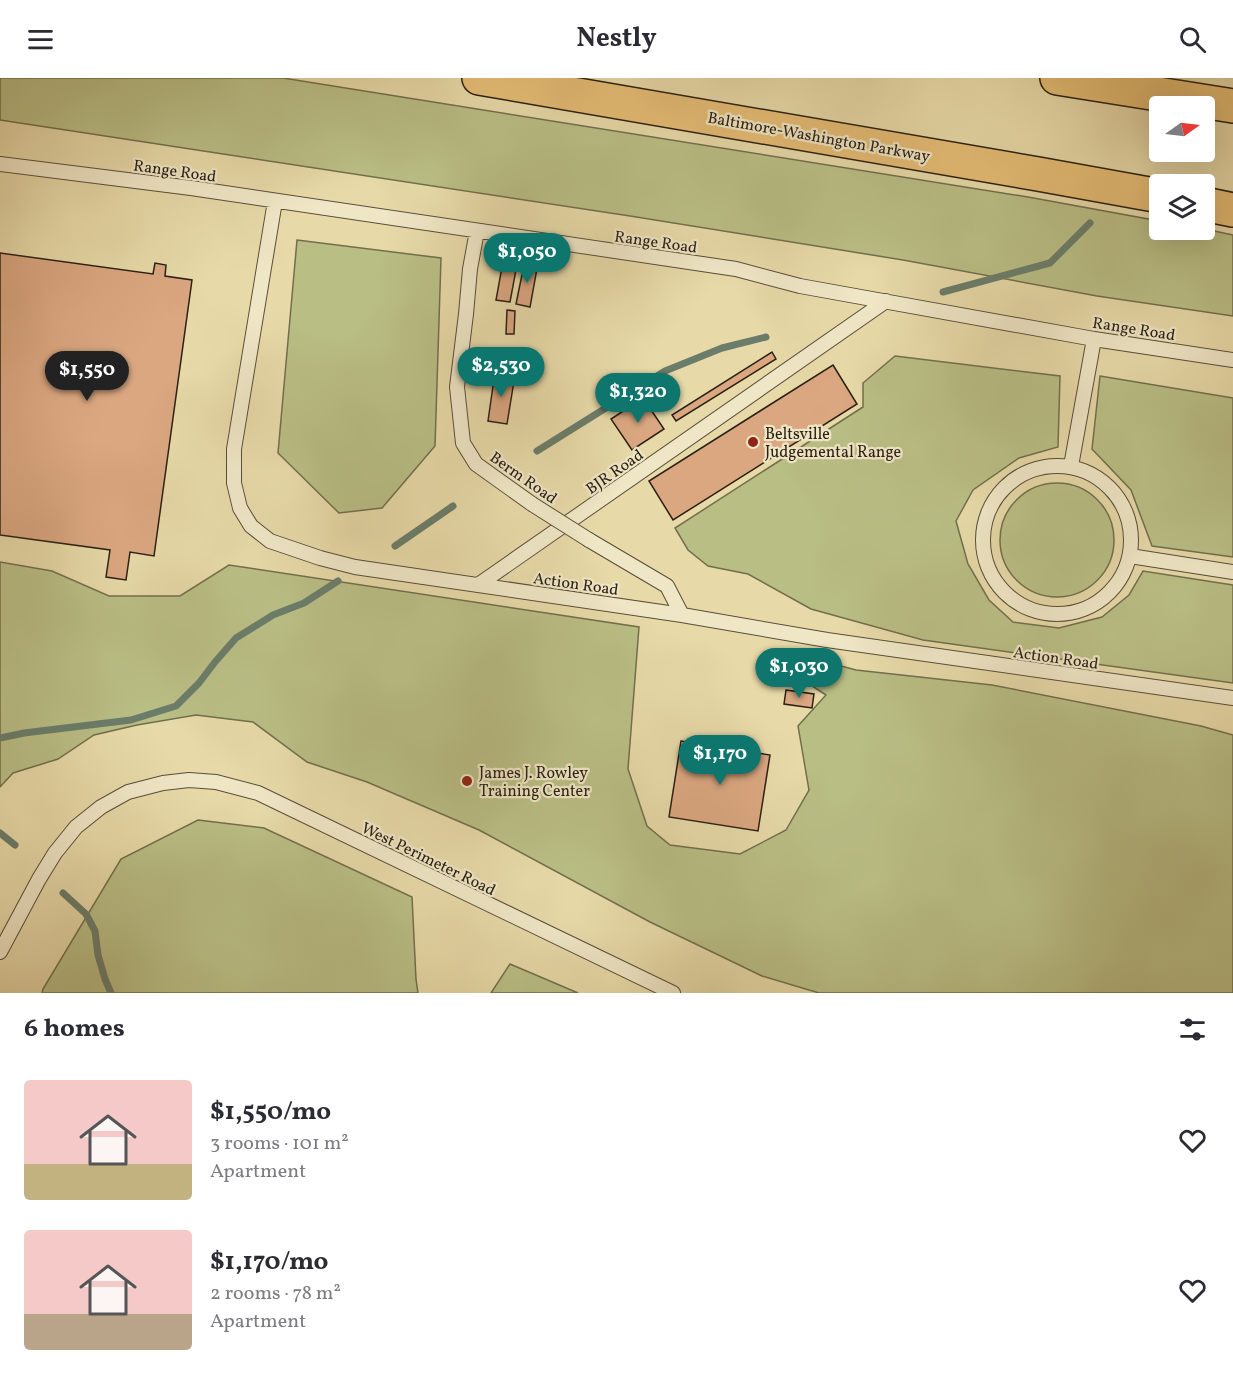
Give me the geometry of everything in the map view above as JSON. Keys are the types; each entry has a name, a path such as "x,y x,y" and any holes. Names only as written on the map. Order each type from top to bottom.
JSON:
{"highway":[{"name":"Baltimore-Washington Parkway","path":"479,78 1149,194"},
{"path":"1057,78 1233,106"},
{"path":"1215,206 1233,210"}],"lane":[{"name":"Range Road","path":"0,164 191,188 736,269 800,286 1094,339 1233,360"},
{"name":"Action Road","path":"275,201 234,449 234,483 240,508 251,526 270,541 355,567 682,615 827,640 1233,698"},
{"name":"Berm Road","path":"477,231 470,269 457,387 463,443 476,464 532,504 667,586 682,615"},
{"name":"BJR Road","path":"478,585 886,301"},
{"path":"1071,466 1094,339"},
{"path":"1046,466 1071,466 1093,474 1112,489 1125,509 1131,532 1130,556 1120,579 1104,598 1082,610 1058,615 1033,611 1011,599 994,581 984,558 982,533 988,509 1002,488 1022,473 1046,466"},
{"path":"1130,556 1233,572"},
{"name":"West Perimeter Road","path":"0,952 39,879 55,853 76,827 101,807 128,792 163,783 189,780 216,782 258,793 673,993"}],"green space":[{"path":"0,78 283,78 1028,197 1149,219 1149,240 1215,240 1215,231 1233,235 1233,316 1097,296 903,260 630,216 0,120"},
{"path":"297,240 441,258 435,446 382,508 339,513 278,453"},
{"path":"895,356 1060,376 1058,447 1019,458 973,490 956,521 968,564 989,600 1013,622 1059,628 1102,617 1129,595 1143,571 1233,585 1233,683 923,640 811,609 748,574 708,566 688,550 675,528 863,407 863,383"},
{"path":"1100,376 1233,398 1233,557 1152,546 1131,490 1092,449"},
{"path":"1057,483 1079,487 1098,499 1110,518 1114,540 1110,562 1098,581 1079,593 1057,597 1035,593 1016,581 1004,562 1000,540 1004,518 1016,499 1035,487"},
{"path":"0,562 52,571 109,596 180,596 229,565 639,627 628,769 647,826 670,845 740,854 786,830 809,790 798,726 826,695 803,680 804,656 856,670 992,685 1201,726 1233,735 1233,993 819,993 762,976 650,922 479,830 367,782 307,762 253,722 196,715 94,735 58,759 13,773 0,787"},
{"path":"198,820 264,828 412,897 418,993 42,993 121,859"},
{"path":"510,964 578,993 491,993"}],"building":[{"path":"0,253 153,274 155,263 166,265 165,276 192,280 154,556 130,552 126,580 106,577 110,550 0,535"},
{"path":"504,256 518,259 510,302 496,300"},
{"path":"525,260 538,263 530,307 516,304"},
{"path":"507,310 515,311 514,334 506,334"},
{"path":"772,352 776,359 676,421 672,415"},
{"name":"Beltsville Judgemental Range","path":"833,365 857,404 673,520 649,481"},
{"path":"495,372 515,375 507,424 488,421"},
{"path":"643,398 664,429 632,450 611,419"},
{"path":"786,690 814,694 812,708 784,704"},
{"path":"681,741 770,755 758,831 669,817"}],"waterway":[{"path":"943,292 1050,263 1090,223"},
{"path":"537,451 665,371 722,348 766,337"},
{"path":"395,546 453,506"},
{"path":"0,738 131,720 176,706 199,683 236,638 273,615 304,603 338,581"},
{"path":"0,833 15,845"},
{"path":"63,893 86,914 95,931 98,955 111,993"}],"place":[{"name":"Beltsville Judgemental Range","path":"753,442"},
{"name":"James J. Rowley Training Center","path":"467,781"}]}
